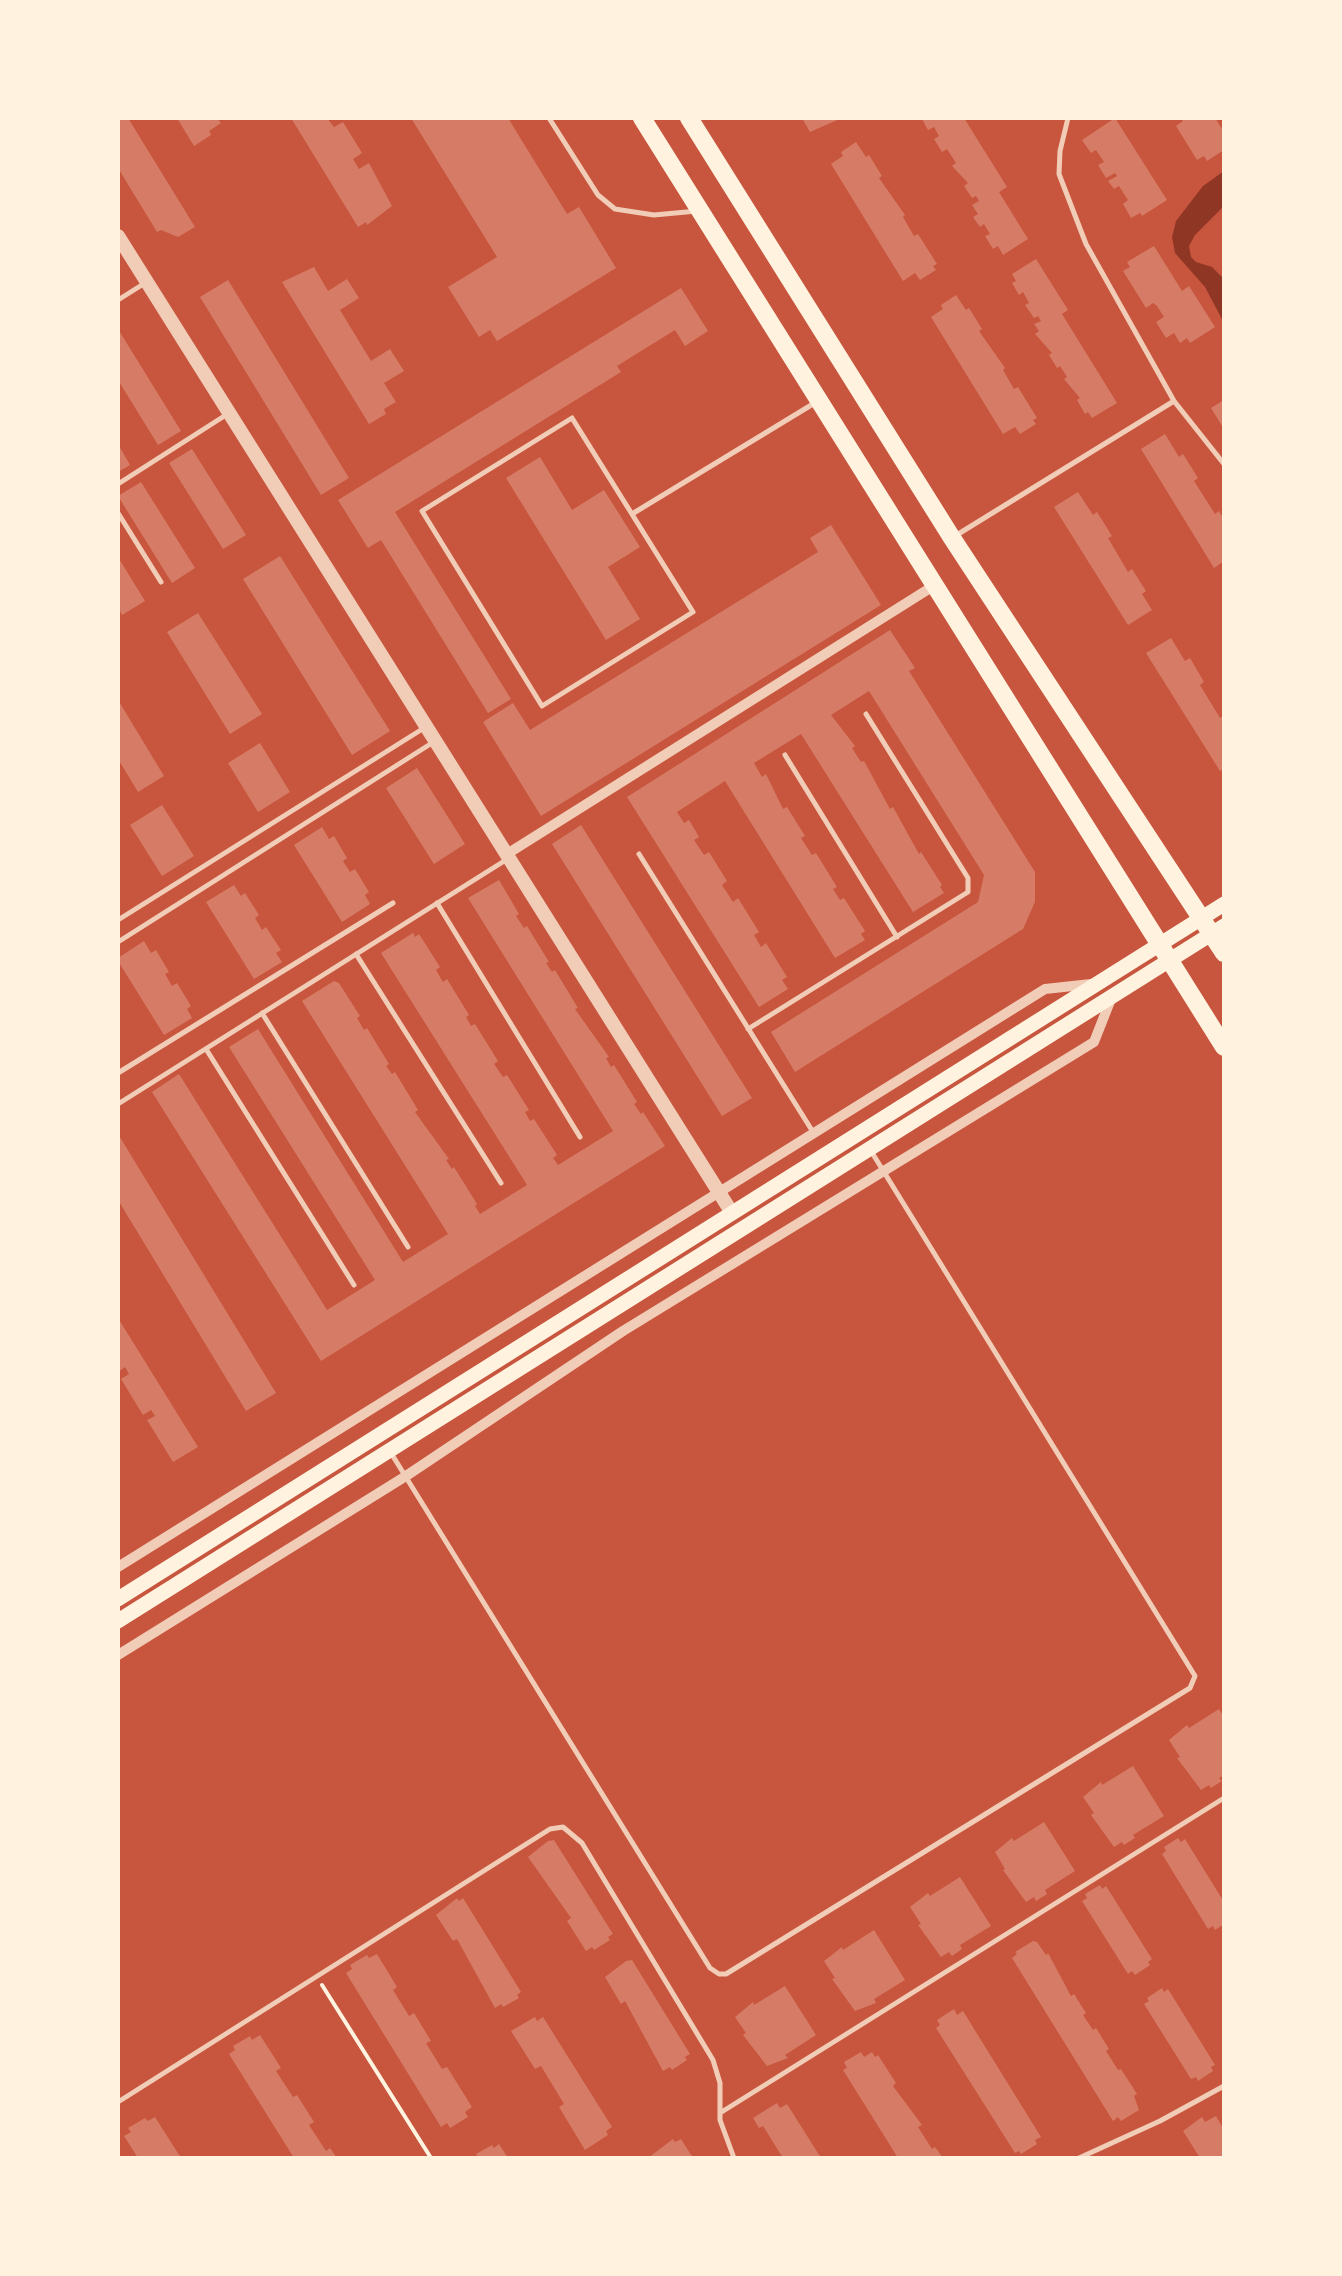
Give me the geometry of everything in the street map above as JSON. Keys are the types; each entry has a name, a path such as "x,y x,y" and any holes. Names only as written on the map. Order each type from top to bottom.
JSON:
{"main road":[{"path":"642,118 1224,1047"},
{"path":"689,118 952,538 1213,926 1224,953"},
{"path":"118,1599 1097,984 1213,926 1224,904"},
{"path":"118,1622 1113,996 1166,952"}],"street":[{"path":"118,236 732,1213"},
{"path":"508,856 934,585"},
{"path":"118,1567 1045,989 1097,984"},
{"path":"118,1655 406,1476 623,1330 1094,1042 1113,996"}],"lane":[{"path":"550,118 598,195 614,208 654,215 700,211"},
{"path":"1068,118 1059,174 1069,205 1118,306 1174,401 1224,464"},
{"path":"118,300 146,282"},
{"path":"632,514 818,400"},
{"path":"952,538 1174,401"},
{"path":"118,484 229,413"},
{"path":"572,418 632,514 693,612 542,706 422,512 572,418"},
{"path":"118,513 161,582"},
{"path":"748,1029 968,892 968,878 866,714"},
{"path":"118,920 426,727"},
{"path":"118,942 436,742"},
{"path":"785,755 897,937"},
{"path":"638,854 812,1132"},
{"path":"118,1104 508,856"},
{"path":"118,1073 393,903"},
{"path":"437,903 580,1136"},
{"path":"356,954 501,1183"},
{"path":"262,1014 408,1246"},
{"path":"206,1049 354,1285"},
{"path":"390,1450 710,1968 719,1974 726,1974 1190,1688 1195,1676 870,1148"},
{"path":"720,2113 1070,1898 1224,1798"},
{"path":"118,2102 550,1829 564,1826 582,1843 713,2060 720,2084 720,2113 734,2158"},
{"path":"1079,2158 1224,2086"}],"path":[{"path":"316,1976 431,2158"}],"shaded area":[{"path":"1224,171 1224,206 1189,246 1196,262 1212,267 1224,279 1224,323 1205,287 1175,253 1172,237 1176,221 1203,186"}],"building":[{"path":"118,118 128,118 195,227 178,237 157,232 118,168"},
{"path":"177,118 217,118 221,123 194,146"},
{"path":"291,118 327,118 334,127 343,122 362,153 353,159 359,169 369,163 392,206 367,225 366,222 358,227"},
{"path":"411,118 508,118 567,214 579,207 616,268 497,341 490,330 479,337 448,287 497,257"},
{"path":"802,118 842,118 810,132"},
{"path":"964,118 1007,187 999,192 1028,239 1003,255 998,246 993,249 985,236 990,234 984,224 980,227 973,217 978,214 972,205 979,201 964,186 968,183 952,166 956,163 947,149 942,152 934,139 939,136 934,127 928,130 922,119"},
{"path":"1115,118 1167,200 1142,216 1140,213 1131,218 1123,204 1128,200 1119,186 1114,189 1108,181 1117,176 1115,173 1106,178 1098,165 1104,162 1082,140"},
{"path":"1180,118 1215,118 1224,132 1224,150 1207,161 1204,156 1197,160 1176,126 1183,121"},
{"path":"856,142 882,176 879,178 905,215 914,236 918,234 937,264 933,266 936,270 920,280 915,273 903,281 831,164"},
{"path":"1154,246 1182,291 1189,286 1215,327 1190,343 1187,338 1180,343 1174,333 1166,338 1156,322 1164,317 1157,306 1153,303 1146,308 1123,271 1130,267 1127,262"},
{"path":"1036,259 1068,310 1062,314 1117,403 1092,418 1088,412 1085,414 1077,400 1080,398 1049,355 1052,353 1035,334 1039,331 1034,324 1041,321 1038,316 1034,318 1025,305 1029,303 1023,292 1019,295 1012,283 1016,281 1012,274"},
{"path":"314,267 328,291 347,279 359,298 340,310 371,361 390,349 404,371 384,383 396,402 369,424 282,282"},
{"path":"228,280 349,478 321,495 200,297"},
{"path":"681,288 708,331 685,346 675,330 617,366 621,372 395,512 511,699 488,713 381,540 368,548 338,500"},
{"path":"956,295 966,310 969,308 1014,389 1018,387 1037,418 1033,420 1036,424 1020,434 1015,427 1003,434 931,317"},
{"path":"118,329 181,431 158,445 118,380"},
{"path":"1224,400 1224,429 1211,408"},
{"path":"1165,434 1198,478 1194,481 1215,514 1219,511 1224,520 1224,561 1214,568 1141,449"},
{"path":"118,444 130,465 118,472"},
{"path":"192,449 246,535 223,549 169,463"},
{"path":"540,457 572,510 604,490 640,547 608,567 640,619 606,640 506,478"},
{"path":"141,482 195,568 172,583 118,496"},
{"path":"1078,492 1093,515 1097,512 1128,572 1132,569 1146,591 1142,594 1152,610 1128,625 1054,507"},
{"path":"831,525 881,605 541,816 483,722 513,703 530,730 818,552 810,538"},
{"path":"280,556 390,731 352,755 243,579"},
{"path":"118,557 145,601 122,615 118,607"},
{"path":"198,613 262,714 230,734 167,632"},
{"path":"890,630 915,668 909,671 1035,872 1035,902 1023,929 795,1072 771,1032 978,902 984,875 869,691 831,715 855,746 852,748 864,761 944,893 913,912 801,734 754,763 762,777 766,774 783,809 787,807 805,836 801,838 812,855 816,853 837,887 833,889 840,900 844,898 865,931 861,934 865,940 835,958 725,781 677,812 684,823 689,820 699,837 694,840 704,855 709,852 727,881 722,885 733,902 738,898 759,932 754,935 761,947 766,943 787,977 782,980 788,989 759,1007 627,797"},
{"path":"1171,638 1185,661 1190,658 1204,682 1200,685 1220,718 1224,715 1224,769 1220,771 1146,653"},
{"path":"118,700 164,776 138,792 118,759"},
{"path":"260,743 290,792 258,812 228,763"},
{"path":"417,768 465,844 434,864 386,788"},
{"path":"162,805 194,856 162,876 130,825"},
{"path":"581,825 752,1098 722,1116 552,844"},
{"path":"322,827 329,839 334,836 347,858 343,861 350,872 355,869 369,892 365,895 370,904 342,922 294,845"},
{"path":"499,880 519,914 516,916 524,928 527,926 549,962 546,963 552,972 555,970 578,1008 575,1009 609,1057 606,1058 611,1067 614,1065 637,1102 634,1104 665,1146 321,1361 152,1092 179,1074 327,1310 375,1280 229,1047 258,1029 403,1262 448,1234 302,1001 334,981 339,983 360,1016 357,1018 364,1030 367,1028 389,1064 386,1066 392,1074 395,1072 418,1110 415,1112 449,1159 446,1160 454,1167 480,1214 527,1185 381,953 413,933 415,937 419,934 440,967 436,970 443,982 447,979 469,1015 466,1017 471,1026 475,1024 498,1061 494,1064 503,1077 507,1075 529,1110 525,1112 530,1121 534,1119 557,1155 553,1158 558,1165 613,1131 468,898"},
{"path":"234,885 241,896 245,893 259,915 255,918 262,930 266,927 281,950 276,953 282,962 254,979 206,902"},
{"path":"144,941 151,953 156,950 172,986 177,983 191,1006 187,1009 192,1018 164,1035 118,961"},
{"path":"118,1134 276,1393 246,1411 118,1200"},
{"path":"118,1318 198,1447 173,1462 147,1420 155,1416 151,1410 143,1415 121,1379 129,1374 125,1367 118,1372"},
{"path":"1219,1709 1224,1717 1224,1775 1219,1778 1222,1781 1201,1790 1169,1740 1187,1725 1189,1728"},
{"path":"1133,1766 1164,1816 1124,1845 1122,1842 1114,1847 1083,1797 1101,1782 1102,1785"},
{"path":"1044,1822 1075,1871 1045,1890 1047,1894 1036,1901 1034,1897 1026,1902 995,1852 1012,1838 1014,1841"},
{"path":"1178,1838 1181,1842 1185,1839 1224,1902 1224,1924 1215,1930 1213,1926 1208,1929 1162,1854 1166,1851 1164,1847"},
{"path":"554,1840 613,1934 594,1950 592,1947 586,1951 567,1921 571,1918 528,1857"},
{"path":"960,1877 991,1926 960,1945 962,1949 952,1956 949,1952 941,1957 910,1907"},
{"path":"1100,1885 1102,1889 1106,1886 1152,1959 1135,1975 1132,1971 1128,1974 1082,1901 1087,1898 1085,1894"},
{"path":"457,1898 463,1898 521,1992 519,1998 503,2007 501,2004 495,2008 457,1939 453,1941 436,1915"},
{"path":"874,1930 905,1980 874,1999 876,2003 855,2011 824,1961"},
{"path":"1033,1941 1048,1953 1071,1996 1074,1994 1086,2013 1083,2015 1093,2030 1096,2028 1109,2049 1106,2051 1137,2094 1134,2096 1139,2110 1121,2121 1118,2117 1113,2121 1012,1958"},
{"path":"377,1954 409,2016 414,2013 442,2069 447,2067 472,2107 465,2112 468,2117 450,2128 447,2123 441,2127 346,1973 352,1969 350,1965"},
{"path":"632,1960 690,2054 672,2070 670,2067 663,2071 625,2001 621,2004 605,1977"},
{"path":"785,1986 816,2035 785,2055 788,2058 767,2066 743,2035 746,2033 735,2017 753,2002 754,2005"},
{"path":"1162,1988 1164,1992 1168,1989 1215,2065 1198,2081 1196,2077 1191,2079 1144,2004"},
{"path":"954,2009 957,2015 963,2011 1041,2137 1021,2154 1015,2153 936,2028 940,2025 937,2020"},
{"path":"535,2017 537,2021 543,2017 612,2127 606,2131 608,2135 585,2150 559,2107 564,2104 541,2066 535,2069 511,2031"},
{"path":"260,2035 281,2068 276,2071 314,2122 309,2125 326,2151 330,2148 337,2158 294,2158 229,2054 235,2050 233,2046"},
{"path":"861,2052 864,2057 872,2052 875,2057 878,2055 896,2083 893,2086 922,2125 918,2127 943,2158 898,2158 843,2070 847,2068 844,2062"},
{"path":"777,2103 780,2108 787,2104 821,2158 783,2158 763,2126 759,2128 753,2118"},
{"path":"1216,2116 1224,2130 1224,2158 1200,2158 1183,2131 1202,2117 1205,2122"},
{"path":"155,2117 181,2158 138,2158 124,2136 131,2132 128,2128"},
{"path":"673,2139 681,2139 693,2158 648,2158"},
{"path":"499,2144 508,2158 479,2158 476,2154 492,2145 494,2148"}]}
